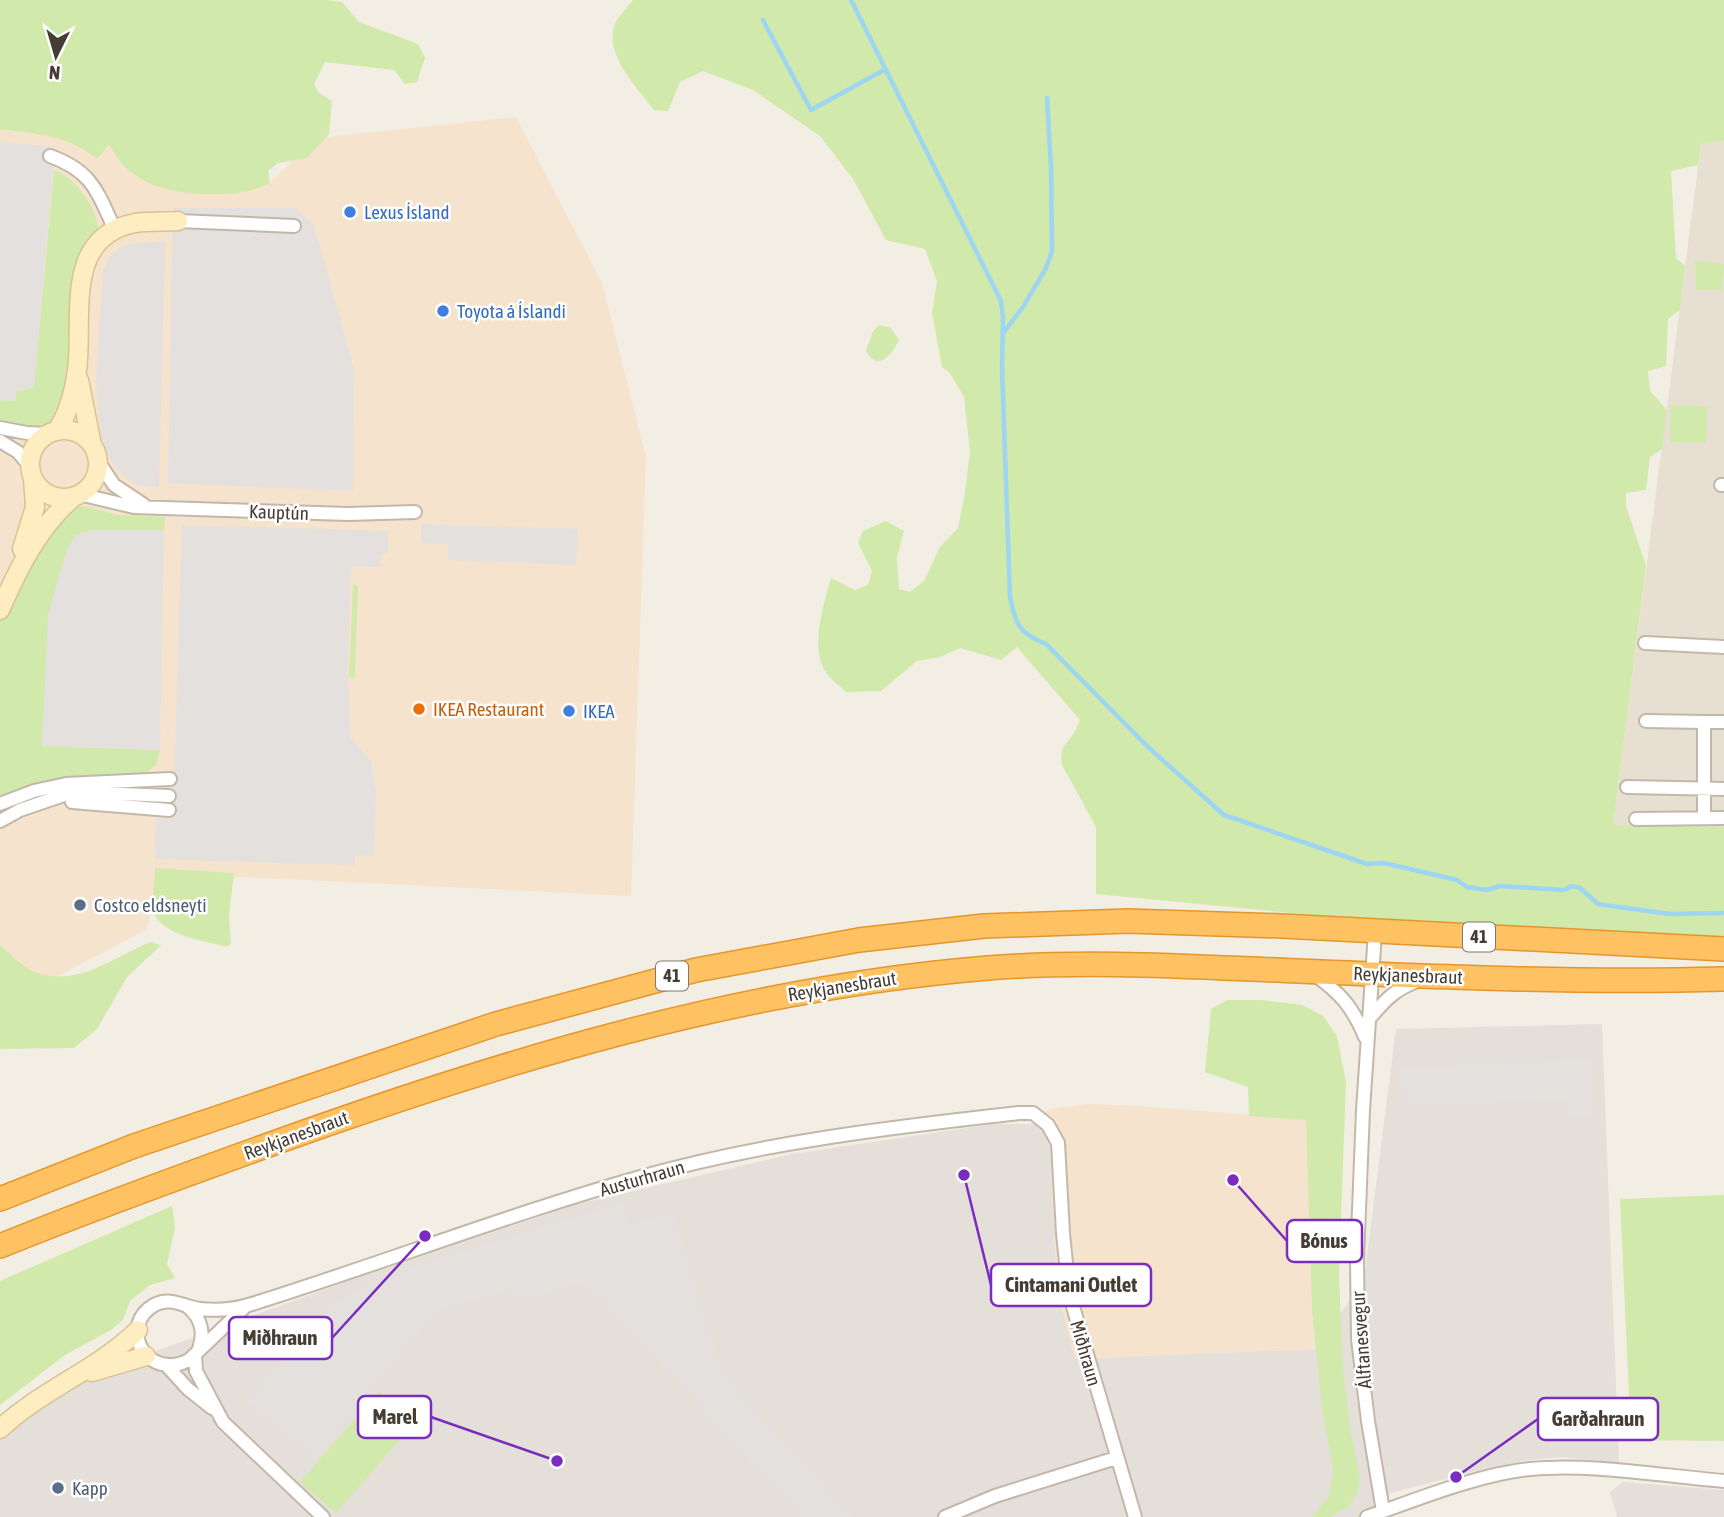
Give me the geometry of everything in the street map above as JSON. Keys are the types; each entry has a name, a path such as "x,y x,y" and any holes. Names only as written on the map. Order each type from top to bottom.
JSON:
{"highway":[{"name":"41","path":"0,1199 134,1146 496,1024 656,980 778,954 900,934 1034,923 1190,922 1723,949"},
{"name":"Reykjanesbraut","path":"0,1246 248,1152 451,1082 590,1041 749,1003 895,978 989,968 1082,963 1431,976 1607,980 1724,979"}],"street":[{"path":"50,156 80,170 91,182 115,230 134,223 178,221 294,226"},
{"name":"Kauptún","path":"32,472 35,447 53,433 69,409 77,368 80,279 84,264 100,241 115,230"},
{"name":"Kauptún","path":"77,368 95,453"},
{"name":"Kauptún","path":"0,428 27,433 70,431 82,436 114,485 144,505"},
{"name":"Kauptún","path":"0,441 18,452 46,493 65,498 77,495 121,505 176,509 348,514 415,512"},
{"path":"0,610 45,527 60,508 92,484 98,469 95,453"},
{"path":"0,592 26,541 32,522 35,507 32,472"},
{"path":"1645,643 1724,648"},
{"path":"1646,721 1724,722"},
{"path":"1704,722 1704,818"},
{"path":"0,804 65,784 170,779"},
{"path":"1627,787 1724,789"},
{"path":"0,821 20,810 64,795 169,796"},
{"path":"47,802 169,810"},
{"path":"1636,819 1724,818"},
{"name":"Álftanesvegur","path":"1375,932 1368,1021 1357,1260 1357,1339 1382,1511"},
{"name":"Álftanesvegur","path":"1311,971 1354,1011 1367,1041"},
{"path":"1368,1021 1389,995 1401,987 1431,976"},
{"name":"Austurhraun","path":"76,1377 121,1346 138,1330 145,1313 160,1303 178,1302 200,1309 246,1306 344,1275 443,1239 643,1176 819,1138 1006,1114 1033,1113 1048,1125"},
{"name":"Miðhraun","path":"1048,1125 1058,1143 1069,1293 1135,1517"},
{"path":"187,1306 194,1312 202,1327 196,1371 215,1410 223,1422 323,1517"},
{"name":"Austurhraun","path":"167,1366 182,1364 246,1306"},
{"path":"138,1330 138,1339 146,1356 167,1366 188,1389 215,1410"},
{"name":"Austurhraun","path":"0,1429 53,1388 76,1377 146,1356"},
{"path":"945,1517 995,1496 1116,1458"},
{"path":"1367,1517 1479,1480 1528,1469 1562,1467 1724,1481"}],"shaded area":[{"path":"516,117 602,283 646,457 631,896 160,873 147,929 0,1007 0,129 59,137 83,146 97,159 109,145 125,167 198,193 241,193 270,183 316,138"},
{"path":"1724,141 1724,827 1613,825 1701,144"},
{"path":"0,142 55,147 34,387 16,392 15,401 0,400"},
{"path":"173,208 295,208 314,225 354,369 353,491 168,483"},
{"path":"165,242 159,487 142,486 131,482 112,463 101,437 96,384 103,272 108,258 120,248 133,243"},
{"path":"421,524 578,529 576,565 448,560 448,544 421,543"},
{"path":"182,525 388,531 388,553 381,554 380,567 351,566 350,585 350,737 371,761 376,792 374,856 355,855 355,865 155,859 156,819 173,819"},
{"path":"91,530 164,530 160,750 42,746 48,615 67,549 76,535"},
{"path":"1602,1024 1619,1463 1564,1457 1528,1460 1484,1469 1390,1493 1386,1517 0,1517 0,1434 45,1394 96,1373 345,1282 574,1205 792,1154 994,1124 1040,1124 1050,1148 1057,1289 1075,1359 1316,1349 1364,1279 1396,1029"},
{"path":"1591,1060 1594,1117 1568,1118 1567,1099 1402,1106 1400,1068"},
{"path":"1088,1104 1306,1119 1316,1349 1075,1359 1057,1289 1050,1148 1040,1124 1049,1109"},
{"path":"622,1203 628,1225 673,1214 722,1373 852,1517 803,1517 592,1290 583,1285 574,1284 527,1299 526,1295 514,1299 511,1289 448,1307 432,1316 317,1458 247,1400 325,1310 382,1276"},
{"path":"1623,1482 1724,1490 1724,1517 1617,1517 1610,1492"}],"green space":[{"path":"0,0 342,2 359,22 418,44 425,58 417,82 405,84 394,70 325,62 314,84 319,93 332,101 329,134 307,158 278,163 268,171 270,183 247,192 179,192 136,176 123,165 109,145 97,159 63,140 0,129"},
{"path":"633,0 1724,0 1724,141 1701,144 1698,165 1671,171 1676,258 1685,266 1680,310 1668,319 1666,366 1648,371 1650,391 1667,410 1662,449 1650,457 1646,490 1626,493 1626,506 1646,566 1613,825 1724,827 1724,940 1333,917 1096,894 1096,827 1061,763 1062,749 1080,720 1017,647 1001,660 960,648 940,657 917,661 881,691 846,692 828,675 821,662 818,639 831,578 855,590 868,585 872,571 858,543 863,531 886,521 904,531 897,558 899,589 910,592 924,581 940,547 958,528 970,452 964,397 950,373 942,367 932,313 937,281 925,249 886,240 853,179 820,136 753,90 703,71 680,82 668,111 654,110 632,82 614,49 612,38 615,24"},
{"path":"54,170 69,178 83,193 93,210 98,231 75,264 70,299 69,380 59,414 48,424 31,428 18,427 0,423 0,400 15,401 16,392 34,387"},
{"path":"1695,260 1724,264 1722,290 1696,290"},
{"path":"879,325 891,328 899,340 889,355 875,361 866,351 873,331"},
{"path":"1671,405 1707,406 1706,443 1670,442"},
{"path":"70,505 117,515 165,517 164,530 91,530 42,746 160,750 156,765 145,774 70,777 35,783 0,796 0,618 16,586"},
{"path":"353,584 358,588 355,676 352,679 349,676"},
{"path":"155,868 234,873 229,915 231,944 226,947 194,939 162,924 153,907"},
{"path":"151,942 161,945 127,977 97,1029 74,1048 0,1049 0,945 34,972 66,976 95,969"},
{"path":"1227,1000 1261,1000 1302,1005 1323,1016 1337,1036 1346,1082 1339,1273 1342,1358 1350,1428 1360,1477 1357,1495 1348,1507 1330,1517 1312,1517 1329,1496 1333,1471 1322,1407 1312,1310 1306,1120 1249,1116 1248,1087 1205,1072 1211,1009"},
{"path":"1724,1195 1724,1441 1631,1440 1620,1199"},
{"path":"172,1206 175,1228 167,1264 175,1278 150,1285 130,1301 123,1320 111,1330 65,1355 0,1405 0,1281"},
{"path":"379,1391 415,1423 336,1513 300,1482"}],"waterway":[{"path":"851,0 1001,301 1010,597 1014,614 1024,631 1046,644 1148,747 1224,815 1367,864 1384,863 1457,880 1467,887 1487,890 1500,886 1564,890 1572,886 1580,888 1598,904 1670,914 1724,913"},
{"path":"763,20 811,110 884,70"},
{"path":"1004,332 1023,307 1046,268 1052,251 1047,98"}],"place":[{"name":"Lexus Ísland","path":"350,212"},
{"name":"Toyota á Íslandi","path":"443,311"},
{"name":"IKEA Restaurant","path":"419,709"},
{"name":"IKEA","path":"569,711"},
{"name":"Costco eldsneyti","path":"80,905"},
{"name":"Cintamani Outlet","path":"964,1175"},
{"name":"Bónus","path":"1233,1180"},
{"name":"Miðhraun","path":"425,1236"},
{"name":"Marel","path":"557,1461"},
{"name":"Garðahraun","path":"1456,1477"},
{"name":"Kapp","path":"58,1488"}]}
